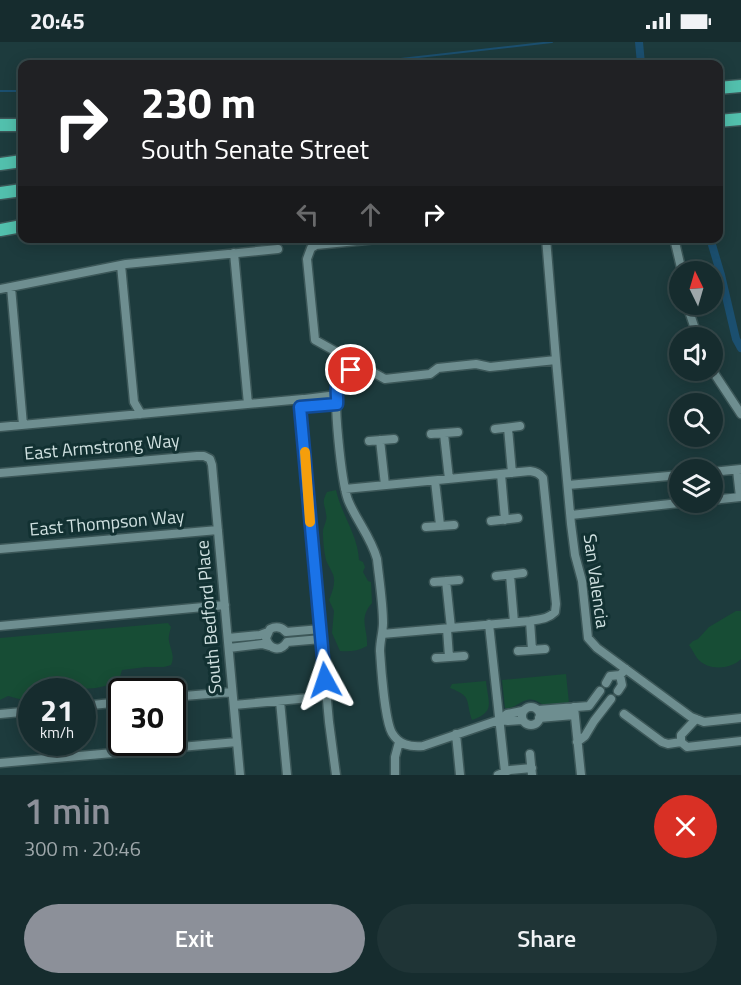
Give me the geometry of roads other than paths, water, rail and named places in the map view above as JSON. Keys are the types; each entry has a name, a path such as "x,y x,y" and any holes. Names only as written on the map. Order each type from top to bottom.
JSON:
{"highway":[{"path":"723,88 741,86"},
{"path":"723,121 741,119"},
{"path":"0,125 18,125"},
{"path":"0,164 18,162"},
{"path":"0,192 18,190"},
{"path":"0,231 18,227"}],"street":[{"path":"336,243 316,245 310,248 308,254 315,340 350,362 385,379 430,374 438,368 476,364 490,367 556,360"},
{"name":"San Valencia","path":"546,243 575,555 582,581 588,638 623,672 691,717 704,722 741,718"},
{"path":"675,243 679,261"},
{"path":"0,289 121,265 278,249"},
{"path":"234,253 248,404"},
{"path":"121,265 134,402 141,414"},
{"path":"11,287 22,425"},
{"path":"350,362 342,365 338,372 337,384 345,489 377,558 383,623 380,651 390,731 399,742 415,747 499,720 507,714 522,716"},
{"path":"719,381 741,414"},
{"path":"0,427 248,404 302,403 337,399"},
{"path":"302,403 321,634 336,775"},
{"path":"495,429 520,426"},
{"path":"508,428 512,473"},
{"path":"431,434 458,432"},
{"path":"444,434 448,479"},
{"path":"369,441 394,439"},
{"path":"380,440 385,485"},
{"name":"East Armstrong Way","path":"0,473 207,457"},
{"name":"South Bedford Place","path":"207,457 212,465 240,775"},
{"path":"723,471 739,470 740,497 723,499"},
{"path":"345,489 536,471 541,475 544,483 555,612 548,618 530,621 382,634"},
{"path":"501,474 505,520"},
{"path":"568,485 669,476"},
{"path":"435,481 440,525"},
{"name":"San Valencia","path":"571,515 669,504"},
{"path":"491,521 518,518"},
{"path":"426,527 454,525"},
{"name":"East Thompson Way","path":"0,549 218,530"},
{"path":"496,576 523,573"},
{"path":"510,575 514,622"},
{"path":"434,582 459,580"},
{"path":"446,581 449,657"},
{"path":"0,626 225,605"},
{"path":"530,621 532,650"},
{"path":"489,624 499,720 501,774 532,772 530,754"},
{"path":"228,643 260,635 277,627 283,628 286,632 321,634"},
{"path":"268,632 266,638 269,646"},
{"path":"228,643 262,644 278,649 287,642 321,634"},
{"path":"518,651 545,649"},
{"path":"436,658 464,656"},
{"path":"606,683 610,676 623,672 622,686 618,691"},
{"path":"522,716 530,706 539,714 574,711 589,706 600,691"},
{"path":"186,696 232,692"},
{"path":"234,705 309,698"},
{"path":"577,742 585,736 611,699"},
{"path":"280,701 287,775"},
{"path":"592,702 603,710"},
{"path":"574,711 581,775"},
{"path":"0,714 18,712"},
{"path":"522,716 527,724 533,724 539,714"},
{"path":"624,714 668,744 681,742 687,747 741,741"},
{"path":"681,742 681,735 696,718"},
{"path":"456,734 460,775"},
{"path":"0,764 237,742"},
{"path":"395,775 395,757 399,742"}],"waterway":[{"path":"392,60 552,42"},
{"path":"639,42 641,60"},
{"path":"0,91 18,91"},
{"path":"711,243 736,339 741,348"}]}
